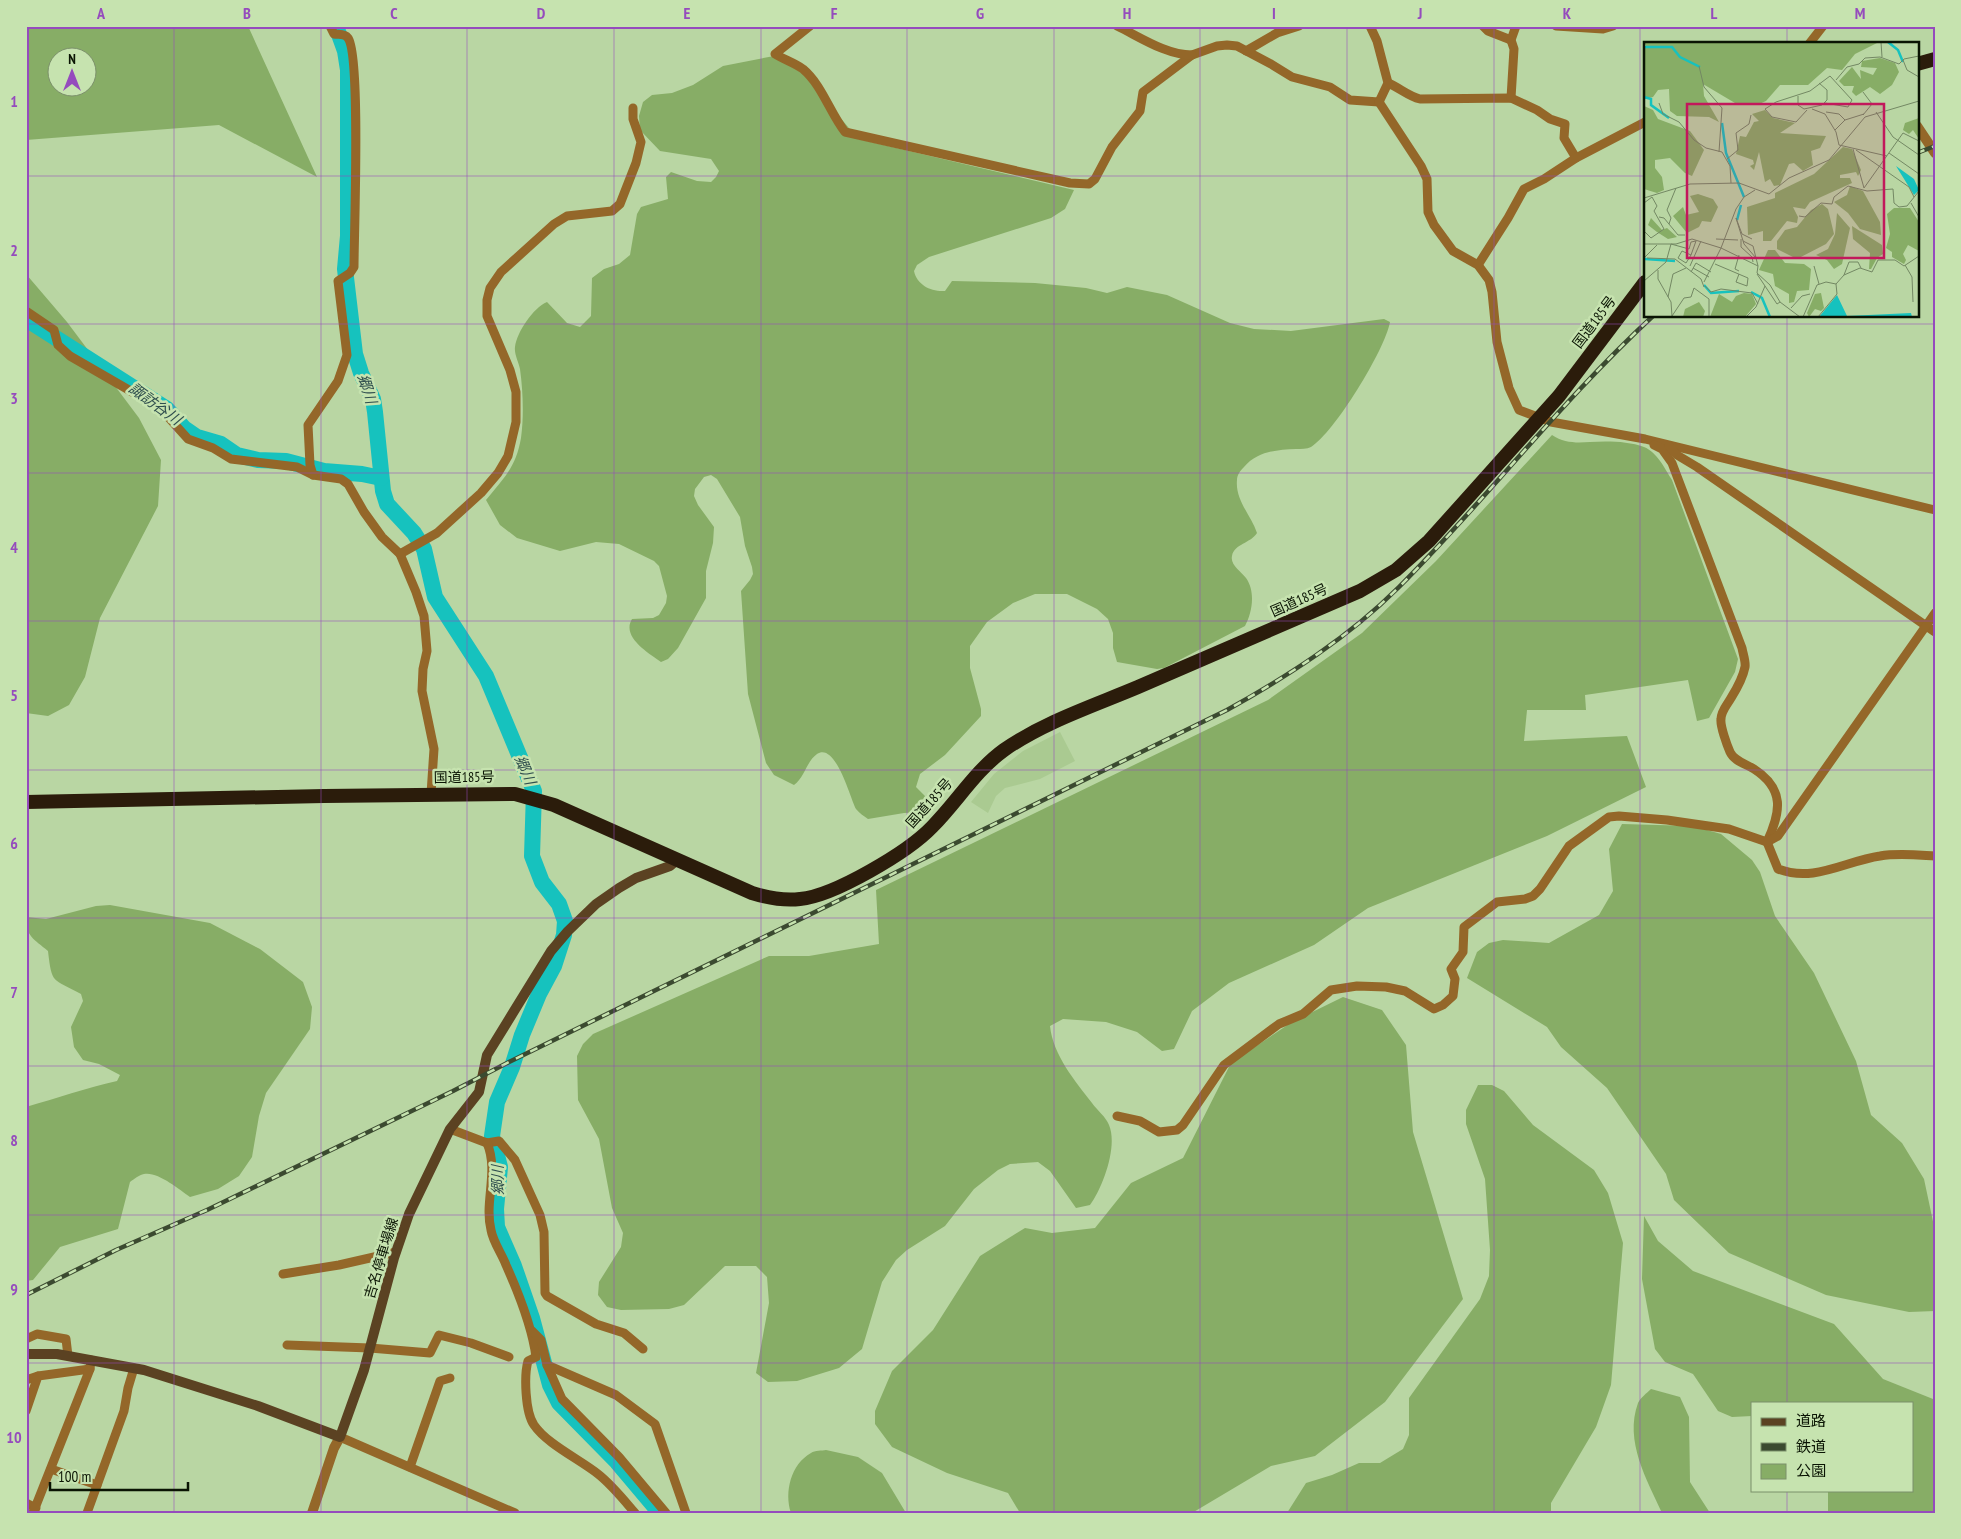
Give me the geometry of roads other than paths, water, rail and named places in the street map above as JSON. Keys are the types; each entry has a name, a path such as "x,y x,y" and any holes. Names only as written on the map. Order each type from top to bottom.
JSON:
{"highway":[{"path":"1918,64 1935,59"},
{"name":"国道185号","path":"26,802 499,793 541,800 752,893 774,899 802,899 813,896 855,879 920,839 983,768 1017,741 1379,581 1414,555 1429,541 1559,396 1644,283"}],"main road":[{"name":"吉名停車場線","path":"340,1436 349,1416 396,1252 414,1202 450,1129 480,1092 487,1055 552,951 565,934 596,904 619,888 636,878 670,866 677,860"},
{"path":"26,1354 68,1356 90,1365 134,1368 171,1378 340,1436"}],"street":[{"path":"312,470 308,425 338,381 347,355 338,280 350,273 354,267 355,72 349,39 341,34 334,34 330,26"},
{"path":"810,26 775,54 803,69 818,87 845,132 859,137 1070,183 1088,184 1093,182 1112,147 1140,111 1144,92 1192,55 1217,46 1237,46 1292,77 1330,87 1350,100 1379,102"},
{"path":"1117,26 1165,49 1182,55 1192,55"},
{"path":"1246,51 1277,33 1299,26"},
{"path":"1370,26 1377,41 1388,83 1379,102"},
{"path":"1483,26 1511,40"},
{"path":"1511,98 1514,49 1511,40 1516,26"},
{"path":"1556,26 1603,30 1613,26"},
{"path":"1811,42 1823,26"},
{"path":"1388,83 1401,88 1410,96 1420,99 1511,98 1537,110 1550,119 1565,124 1564,138 1576,158"},
{"path":"1379,102 1422,166 1426,179 1428,212 1434,225 1453,251 1478,264 1489,280 1497,342 1509,388 1519,410 1551,422 1645,440 1935,510"},
{"path":"400,554 437,533 481,492 498,473 508,456 516,422 516,392 510,370 488,316 487,300 490,288 501,272 554,224 567,216 612,211 620,204 636,163 641,142 634,119 633,108"},
{"path":"1478,264 1508,218 1524,189 1544,179 1576,158 1644,123"},
{"path":"1918,128 1935,153"},
{"path":"26,311 54,330 58,346 70,356 160,408 188,439 213,448 231,458 312,470 341,479 348,484 364,512 382,537 400,554 424,616 427,650 423,669 422,691 434,749 431,794"},
{"path":"1645,440 1662,449 1672,463 1742,648 1745,666 1732,697 1722,711 1720,719 1731,753 1741,763 1769,781 1777,794 1777,809 1773,829 1767,842 1778,869 1791,874 1832,870 1879,856 1935,856"},
{"path":"1669,446 1677,455 1698,467 1935,632"},
{"path":"1117,1116 1140,1121 1159,1132 1177,1130 1183,1125 1224,1065 1279,1024 1303,1014 1331,990 1357,986 1386,986 1405,991 1434,1009 1443,1005 1453,996 1454,979 1451,969 1463,952 1464,927 1497,902 1525,899 1534,896 1569,846 1608,817 1619,816 1667,820 1729,829 1767,842 1778,836 1935,613"},
{"path":"450,1129 491,1142 500,1141 515,1160 540,1215 544,1232 545,1293 547,1296 596,1324 624,1333 643,1349"},
{"path":"491,1142 492,1164 489,1217 491,1232 562,1400 619,1457 666,1513"},
{"path":"283,1274 339,1265 396,1252"},
{"path":"534,1333 536,1357 528,1361 525,1370 530,1417 534,1425 549,1439 612,1486 635,1513"},
{"path":"26,1339 37,1334 66,1339 68,1356"},
{"path":"287,1346 370,1348 430,1353 439,1335 471,1343 510,1357"},
{"path":"26,1380 90,1365"},
{"path":"26,1503 34,1510 90,1365"},
{"path":"547,1365 616,1395 655,1424 686,1513"},
{"path":"87,1513 124,1411 134,1368"},
{"path":"26,1411 38,1376"},
{"path":"410,1467 440,1381 450,1378"},
{"path":"312,1513 334,1448 340,1436 500,1510 515,1513"},
{"path":"51,1469 97,1485"}],"waterway":[{"name":"郷川","path":"336,26 345,51 348,70 348,236 345,269 355,354 373,399 383,491 387,504 414,533 424,549 435,597 486,676 534,791 532,856 542,882 559,904 565,921 564,935 554,966 539,994 497,1102 492,1136 500,1167 496,1209 497,1227 514,1266 532,1318 550,1385 559,1403 617,1462 660,1513"},
{"name":"諏訪谷川","path":"26,319 167,409 184,428 197,437 221,444 237,455 258,460 286,461 324,471 362,474 381,478"}],"railway":[{"path":"1918,153 1935,146"},
{"path":"26,1295 116,1250 207,1210 453,1091 1227,710 1273,683 1339,639 1360,623 1399,587 1463,520 1587,382 1651,318"}]}
